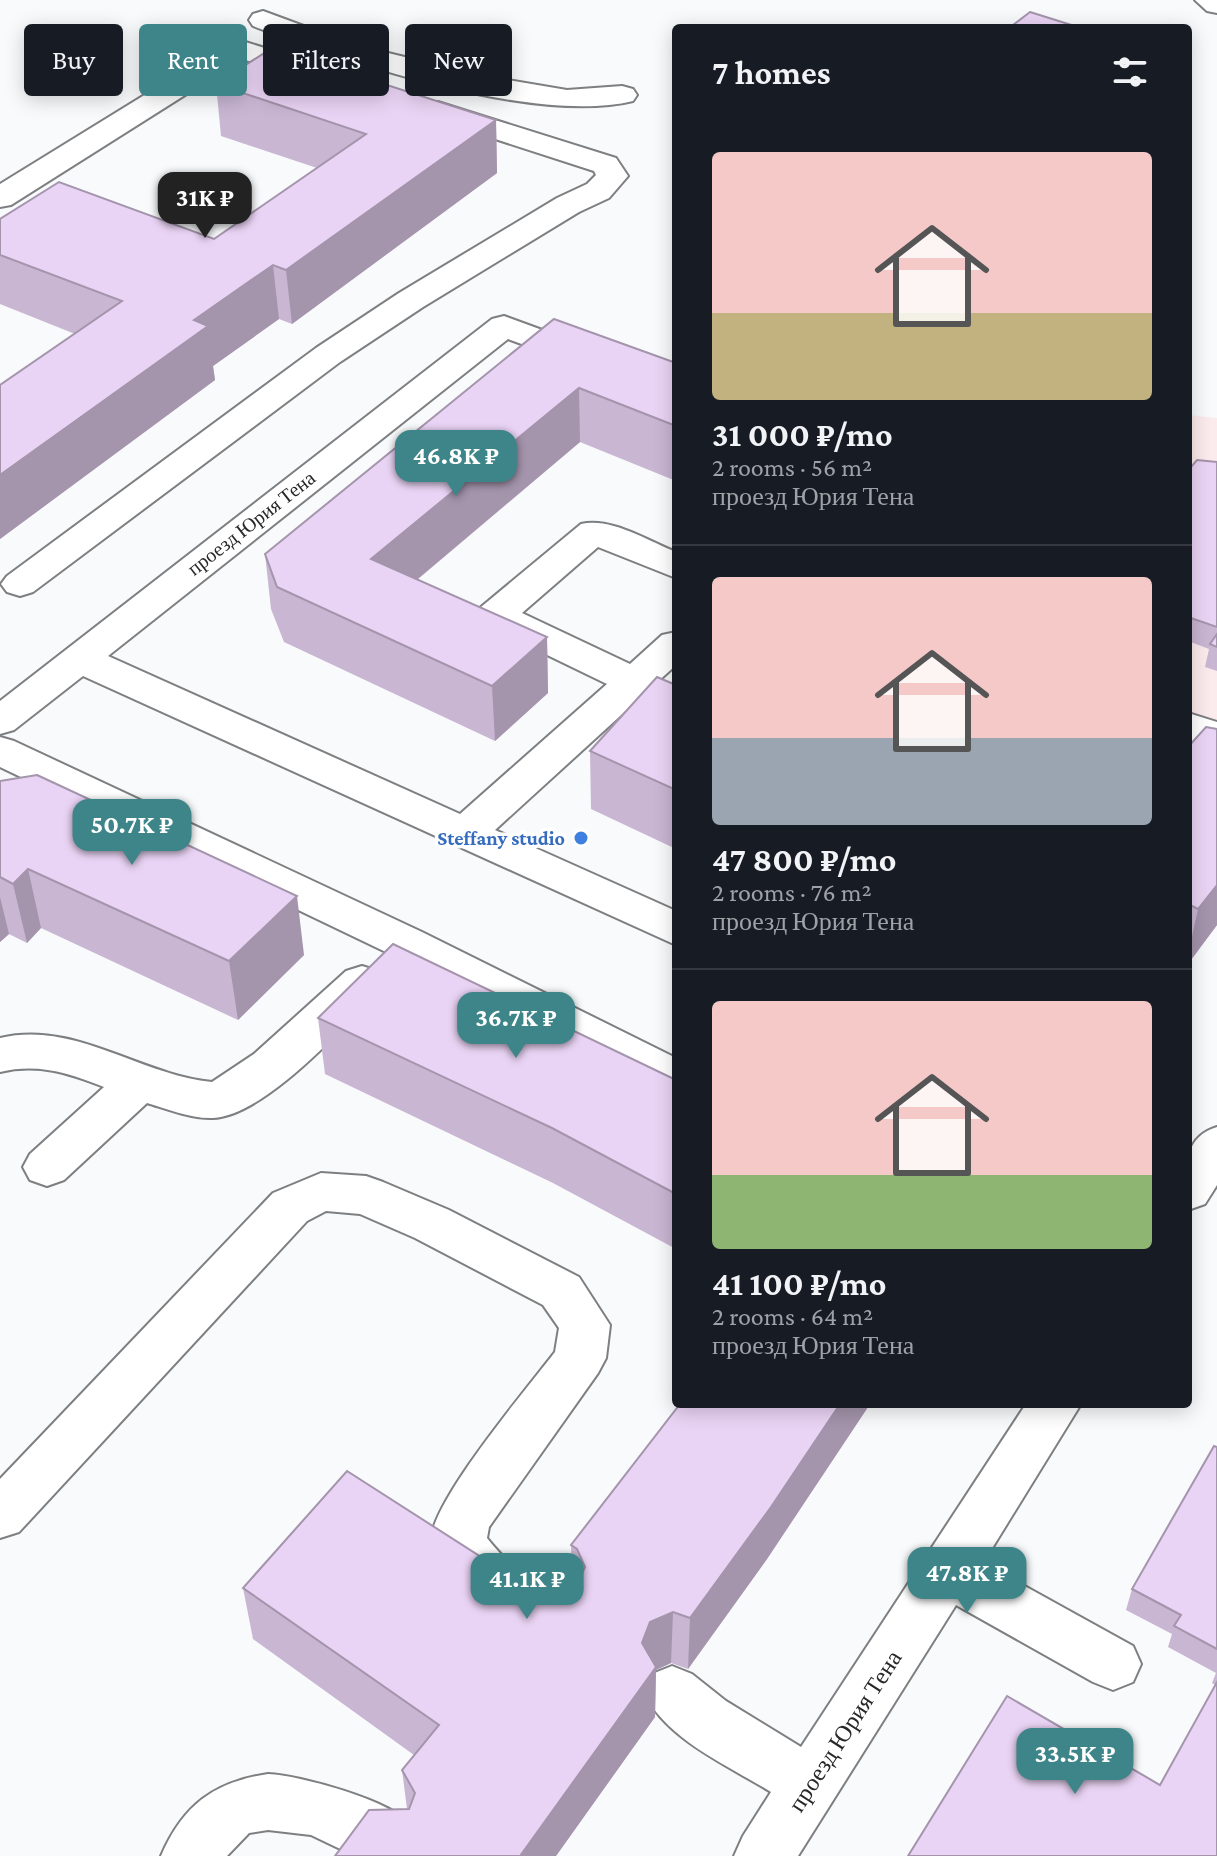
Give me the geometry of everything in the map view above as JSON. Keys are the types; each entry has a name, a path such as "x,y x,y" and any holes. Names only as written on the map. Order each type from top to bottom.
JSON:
{"street":[{"path":"1209,0 1217,5"},
{"path":"247,42 258,33 261,10 345,51 479,84 567,99 622,95"},
{"path":"0,198 164,96"},
{"path":"20,584 338,348 568,205 598,191 612,176 605,165 415,104"},
{"name":"проезд Юрия Тена","path":"0,721 504,326 672,389"},
{"path":"634,681 495,615 594,532 672,564"},
{"path":"465,833 672,648"},
{"path":"78,658 672,927"},
{"path":"1192,734 1203,757"},
{"path":"0,751 406,943 672,1076"},
{"path":"0,1055 13,1049 71,1055 171,1094 215,1100 257,1078 406,943"},
{"path":"47,1167 138,1083"},
{"path":"0,1515 290,1207 321,1192 366,1195 432,1224 561,1291 585,1325 580,1358 479,1495 463,1523 458,1543 487,1580 541,1612"},
{"name":"проезд Юрия Тена","path":"764,1856 1052,1408"},
{"path":"948,1572 1113,1664"},
{"path":"672,1692 706,1720 812,1785"},
{"path":"191,1856 227,1813 262,1803 295,1803 346,1818 388,1843"}],"shaded area":[{"path":"1192,415 1217,418 1217,750 1192,741"}],"building":[{"path":"1030,12 1068,24 1014,24"},
{"path":"263,54 263,96 389,96 389,86 405,91 405,96 421,96 496,120 286,270 273,265 194,320 208,326 0,475 0,385 122,301 0,255 0,219 59,182 214,239 366,134 247,94 247,64"},
{"path":"554,319 672,362 672,424 579,388 371,559 547,637 492,686 277,587 265,554"},
{"path":"1197,460 1217,462 1217,627 1192,618 1192,466"},
{"path":"1217,634 1217,647 1210,644"},
{"path":"657,677 672,683 672,788 590,751"},
{"path":"1206,727 1217,729 1217,885 1198,909 1192,906 1192,743"},
{"path":"37,775 297,896 229,961 28,869 13,884 0,877 0,781"},
{"path":"393,944 672,1078 672,1192 552,1128 318,1018"},
{"path":"677,1408 837,1408 771,1507 690,1618 673,1612 650,1622 642,1643 656,1667 520,1856 335,1856 369,1810 409,1809 415,1793 402,1770 439,1725 243,1588 347,1471 531,1589 552,1596 575,1589 585,1567 577,1549 571,1545"},
{"path":"1214,1446 1217,1447 1217,1649 1174,1626 1181,1615 1132,1589"},
{"path":"1217,1682 1217,1856 908,1856 1007,1696 1160,1785"}],"place":[{"name":"Steffany studio","path":"581,838"}]}
